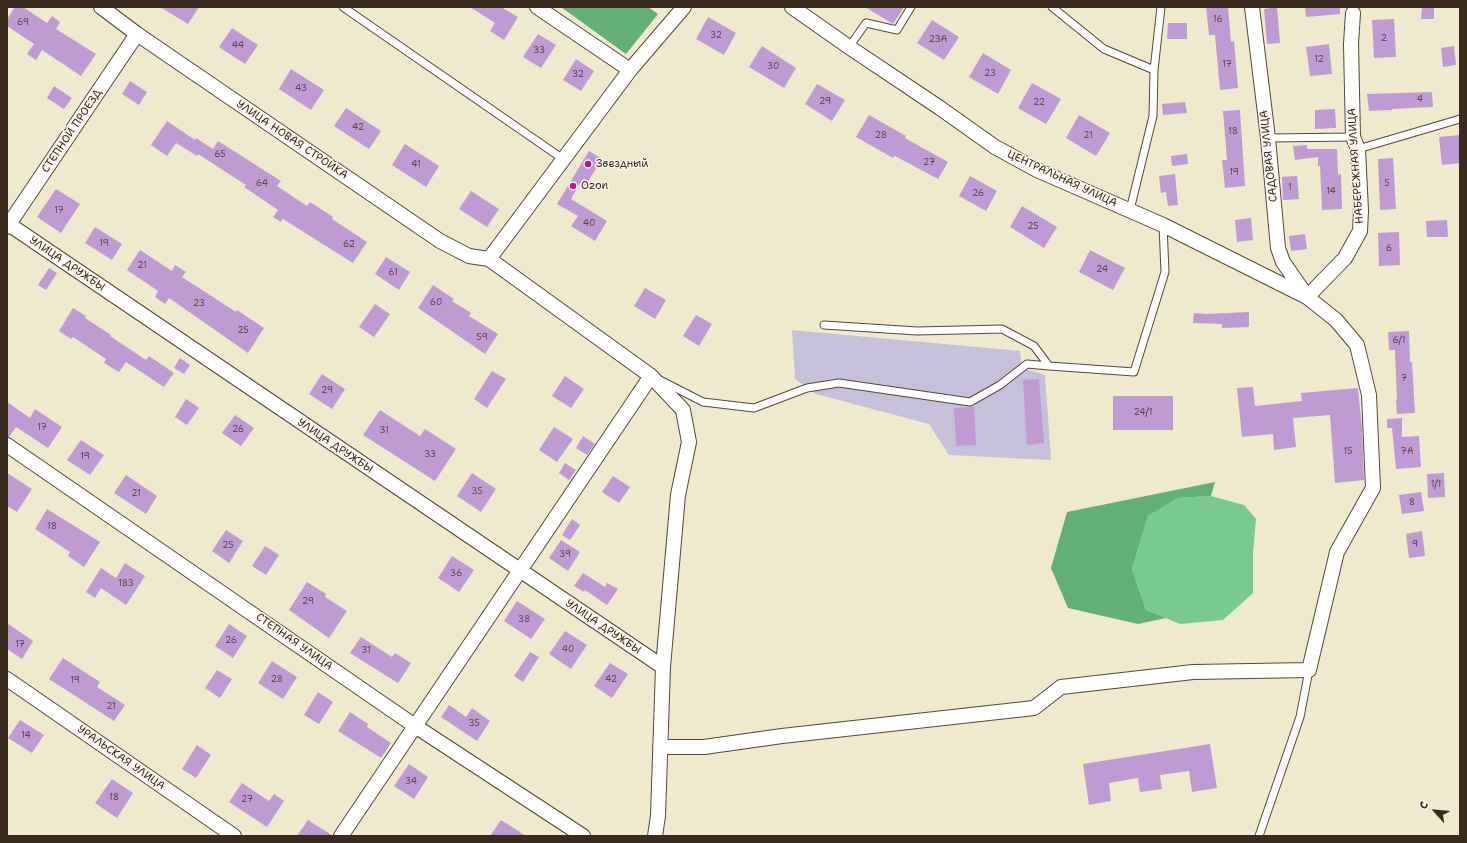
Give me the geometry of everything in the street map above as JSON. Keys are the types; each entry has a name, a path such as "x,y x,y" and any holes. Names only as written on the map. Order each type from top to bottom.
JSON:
{"street":[{"name":"УЛИЦА НОВАЯ СТРОЙКА","path":"102,7 137,34 440,241 469,256 489,259"},
{"path":"537,7 630,70"},
{"path":"655,836 658,816 663,667 678,495 689,442 683,410 651,376 489,259 630,70 684,7"},
{"name":"ЦЕНТРАЛЬНАЯ УЛИЦА","path":"792,7 995,147 1037,170 1163,225 1307,297"},
{"name":"САДОВАЯ УЛИЦА","path":"1252,7 1268,138 1278,248 1283,262 1307,297"},
{"name":"НАБЕРЕЖНАЯ УЛИЦА","path":"1307,297 1345,258 1360,231 1361,211 1355,143 1351,44 1353,13"},
{"name":"СТЕПНОЙ ПРОЕЗД","path":"8,225 137,34"},
{"name":"УЛИЦА ДРУЖБЫ","path":"8,225 663,667"},
{"path":"660,747 704,748 782,736 1034,708 1061,687 1193,672 1309,670 1337,552 1373,488 1368,395 1357,345 1336,320 1307,297"},
{"path":"341,836 651,376"},
{"name":"СТЕПНАЯ УЛИЦА","path":"7,445 415,726 582,836"},
{"name":"УРАЛЬСКАЯ УЛИЦА","path":"7,679 234,836"}],"lane":[{"path":"343,7 563,159"},
{"path":"848,47 866,23 897,30 911,7"},
{"path":"1052,7 1104,49 1154,70"},
{"path":"1130,210 1153,116 1154,70 1161,7"},
{"path":"1268,138 1355,143 1460,119"},
{"path":"651,376 702,402 754,408 807,388 839,383 970,402 1000,384 1027,364 1134,372 1165,272 1163,225"},
{"path":"824,325 917,331 1002,330 1034,346 1050,366"},
{"path":"1259,836 1300,717 1309,670"}],"shaded area":[{"path":"792,330 1020,351 1022,368 1045,375 1051,460 949,455 929,424 816,394 795,379"}],"green space":[{"path":"561,7 648,7 658,14 626,54"},
{"path":"1215,482 1211,496 1177,498 1148,516 1132,569 1146,610 1166,618 1138,624 1068,608 1051,568 1067,512"},
{"path":"1211,496 1244,505 1256,519 1253,553 1253,593 1223,620 1180,624 1146,610 1132,569 1148,516 1176,498"}],"building":[{"path":"15,7 23,7 47,23 52,16 60,22 56,29 96,54 81,76 42,50 36,60 27,54 34,44 7,26 7,19"},
{"path":"160,7 199,7 188,24"},
{"path":"470,7 501,7 518,17 504,40 490,31 495,23"},
{"path":"865,7 904,7 893,24"},
{"path":"1206,7 1228,7 1231,42 1234,41 1238,88 1220,90 1215,35 1209,35"},
{"path":"1277,7 1280,43 1267,44 1264,9"},
{"path":"1305,7 1340,7 1340,14 1306,17"},
{"path":"1422,7 1434,7 1434,19 1421,19"},
{"path":"708,17 736,33 724,55 696,39"},
{"path":"1394,19 1396,57 1374,58 1372,20"},
{"path":"932,20 959,37 944,60 917,43"},
{"path":"1168,23 1187,23 1187,39 1167,39"},
{"path":"232,28 258,45 245,64 219,47"},
{"path":"538,34 556,45 541,68 523,57"},
{"path":"1329,44 1332,74 1310,76 1306,47"},
{"path":"762,46 796,68 784,88 749,67"},
{"path":"1454,46 1456,65 1443,67 1441,48"},
{"path":"983,53 1011,70 998,94 969,77"},
{"path":"576,59 594,71 581,91 563,80"},
{"path":"291,69 324,90 311,110 279,89"},
{"path":"130,81 147,92 139,105 122,94"},
{"path":"1032,83 1061,99 1046,124 1018,108"},
{"path":"817,84 845,100 832,121 805,104"},
{"path":"54,86 72,98 64,109 47,98"},
{"path":"1432,92 1433,107 1369,111 1367,94"},
{"path":"1185,102 1187,113 1163,115 1162,104"},
{"path":"346,108 381,131 369,149 334,126"},
{"path":"1335,109 1336,128 1315,129 1315,110"},
{"path":"1240,110 1245,186 1225,188 1222,160 1227,160 1223,111"},
{"path":"869,115 906,136 905,138 948,162 938,179 895,156 893,158 856,137"},
{"path":"1079,115 1110,133 1096,156 1066,138"},
{"path":"167,121 195,140 196,138 213,149 218,141 281,181 277,186 307,206 310,202 333,217 332,219 367,242 353,263 283,219 281,222 273,217 278,210 244,187 246,185 198,154 197,156 176,143 167,156 151,145"},
{"path":"1460,135 1460,163 1442,165 1439,137"},
{"path":"405,144 439,166 426,187 392,165"},
{"path":"1307,145 1307,149 1337,149 1338,175 1341,174 1342,209 1322,210 1320,166 1318,166 1318,157 1295,160 1293,146"},
{"path":"589,151 602,159 585,186 580,183 571,199 607,221 595,241 571,226 578,216 557,204"},
{"path":"1187,154 1188,164 1172,166 1171,156"},
{"path":"1393,158 1396,209 1380,210 1378,159"},
{"path":"1175,174 1178,205 1168,206 1166,192 1161,193 1159,176"},
{"path":"970,176 997,191 986,211 959,196"},
{"path":"1297,176 1299,199 1283,200 1282,177"},
{"path":"56,189 80,204 61,233 37,217"},
{"path":"471,191 499,209 487,227 459,209"},
{"path":"1022,206 1057,227 1044,248 1010,227"},
{"path":"1251,218 1253,240 1237,242 1235,220"},
{"path":"1447,220 1448,237 1427,237 1426,221"},
{"path":"95,227 122,244 112,260 85,243"},
{"path":"1399,232 1400,265 1379,266 1378,233"},
{"path":"1305,234 1307,249 1291,251 1289,236"},
{"path":"140,250 172,271 175,265 186,272 182,277 236,312 237,310 264,328 248,353 169,298 165,304 155,297 158,291 127,270"},
{"path":"1090,250 1125,268 1113,290 1079,272"},
{"path":"386,257 410,272 399,290 375,274"},
{"path":"49,268 57,273 46,290 38,285"},
{"path":"433,285 454,299 452,301 471,313 469,316 498,334 485,354 418,308"},
{"path":"645,288 666,300 655,319 634,306"},
{"path":"375,304 390,314 374,337 359,327"},
{"path":"73,308 86,316 85,318 111,335 110,336 146,360 149,356 174,373 164,387 126,362 119,372 104,363 106,359 73,337 71,339 59,331"},
{"path":"1249,312 1249,327 1222,328 1222,324 1193,323 1194,313 1207,314"},
{"path":"696,315 712,324 699,346 683,336"},
{"path":"1409,331 1410,362 1412,362 1415,413 1397,414 1395,350 1389,350 1388,332"},
{"path":"180,358 190,365 184,374 174,368"},
{"path":"492,371 506,379 487,408 474,399"},
{"path":"322,374 345,389 332,409 309,394"},
{"path":"565,376 584,389 571,408 552,396"},
{"path":"1039,379 1044,443 1027,445 1023,380"},
{"path":"1253,387 1255,406 1302,401 1301,393 1358,388 1362,429 1364,480 1335,483 1330,415 1293,418 1296,447 1274,450 1273,434 1242,437 1237,388"},
{"path":"1113,396 1173,396 1173,430 1113,430"},
{"path":"186,399 199,408 187,425 175,417"},
{"path":"7,402 30,418 35,409 62,427 48,448 16,427 9,437 7,437"},
{"path":"974,407 976,445 956,446 954,408"},
{"path":"380,410 420,436 425,429 456,449 435,481 363,435"},
{"path":"235,415 254,428 241,446 222,433"},
{"path":"1402,418 1402,437 1419,436 1421,467 1396,469 1392,428 1387,428 1387,419"},
{"path":"554,427 573,439 557,462 539,450"},
{"path":"583,436 595,444 587,455 576,448"},
{"path":"81,440 104,455 90,475 67,460"},
{"path":"565,463 576,470 569,480 559,473"},
{"path":"7,473 32,489 17,512 7,506"},
{"path":"472,473 496,489 481,512 457,496"},
{"path":"1444,473 1445,497 1428,498 1427,474"},
{"path":"126,475 157,496 146,514 114,493"},
{"path":"613,476 630,487 619,503 602,492"},
{"path":"1421,492 1424,511 1402,514 1399,495"},
{"path":"47,509 100,542 84,567 68,556 70,552 35,529"},
{"path":"572,519 580,525 570,540 562,535"},
{"path":"226,530 243,541 229,563 212,551"},
{"path":"1422,531 1425,556 1409,558 1406,534"},
{"path":"561,540 580,552 568,571 549,558"},
{"path":"265,546 279,555 266,575 252,566"},
{"path":"452,556 474,570 459,592 438,578"},
{"path":"125,563 145,576 126,605 101,588 95,598 86,592 101,568 116,578"},
{"path":"583,573 605,587 607,583 618,589 607,605 585,590 584,592 574,586"},
{"path":"307,582 326,594 325,597 347,611 329,638 289,610"},
{"path":"517,601 545,619 531,639 504,621"},
{"path":"7,623 33,641 22,659 7,649"},
{"path":"229,624 247,636 233,658 215,646"},
{"path":"565,631 587,645 571,669 549,654"},
{"path":"361,637 392,657 395,653 411,663 398,683 350,653"},
{"path":"530,652 539,657 523,682 514,676"},
{"path":"63,658 100,682 97,687 125,705 114,721 49,679"},
{"path":"272,661 297,677 283,699 258,683"},
{"path":"610,663 628,674 612,698 594,686"},
{"path":"217,670 232,679 220,698 205,688"},
{"path":"318,692 333,702 319,724 304,715"},
{"path":"449,705 466,717 472,708 490,721 477,741 441,717"},
{"path":"350,712 368,724 367,727 391,743 381,758 338,731"},
{"path":"20,720 44,735 32,753 8,738"},
{"path":"1210,744 1217,788 1192,792 1189,771 1160,775 1162,789 1140,792 1138,778 1109,783 1111,801 1089,805 1083,764"},
{"path":"197,745 211,755 196,778 182,769"},
{"path":"409,764 428,777 414,799 394,786"},
{"path":"112,779 133,793 117,818 95,803"},
{"path":"242,783 269,801 274,794 284,801 267,827 229,802"},
{"path":"308,820 333,836 297,836"},
{"path":"501,820 526,836 490,836"}],"place":[{"name":"Звездный","path":"588,164"},
{"name":"Ozon","path":"573,186"}]}
